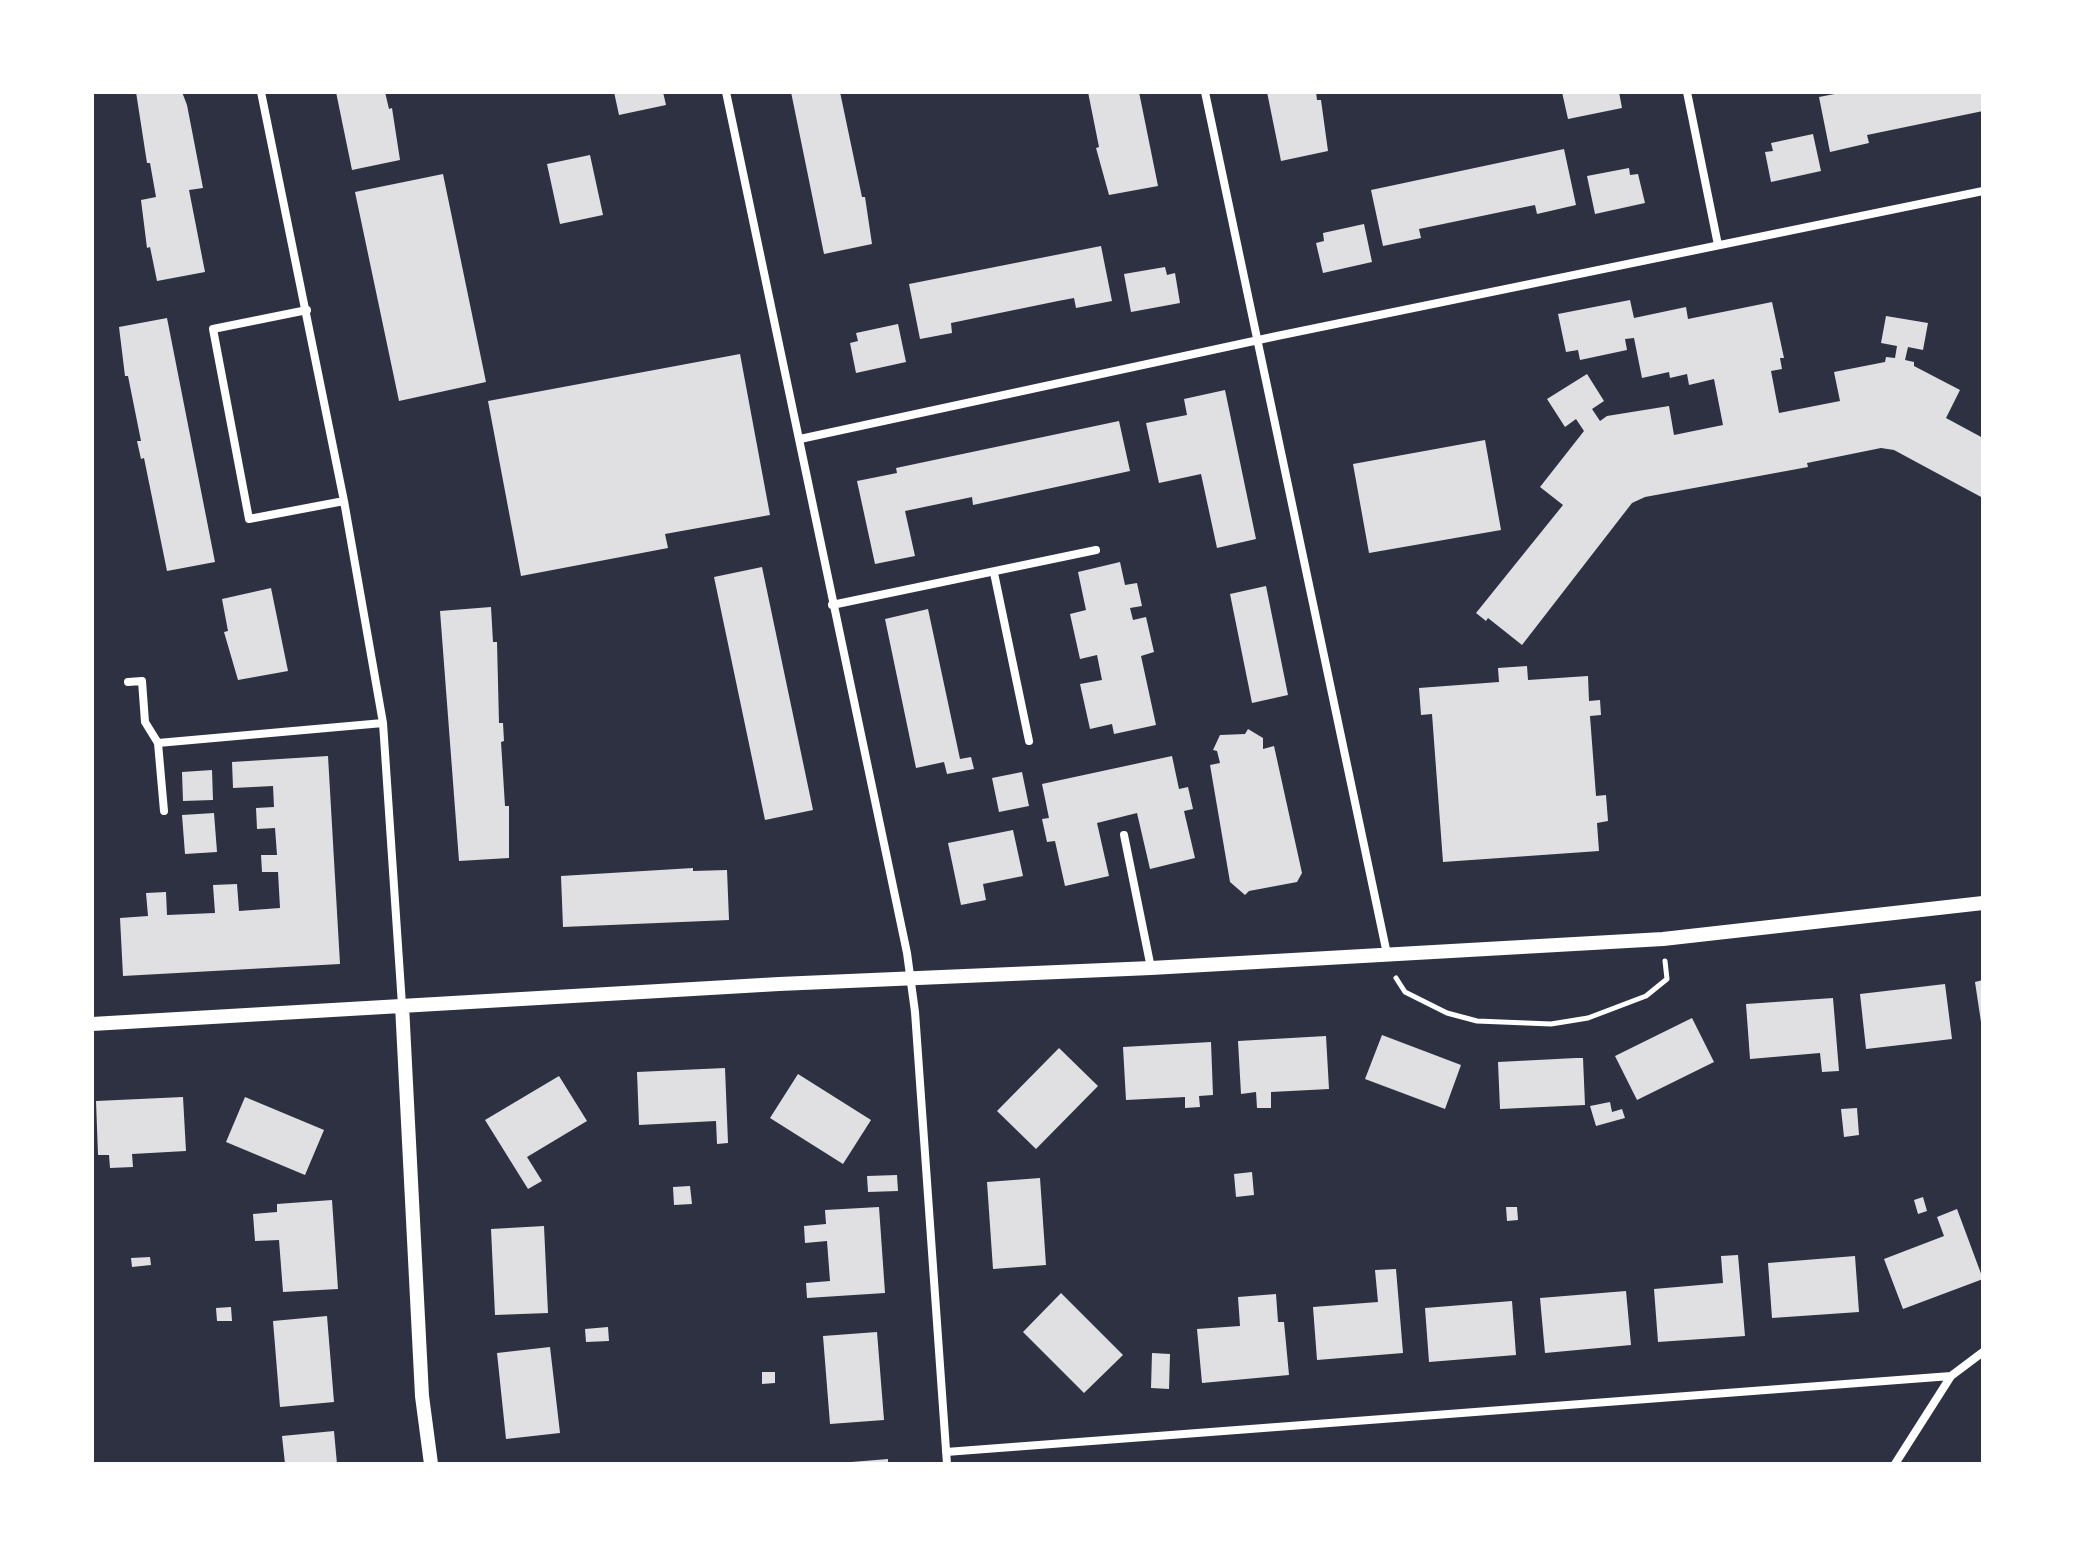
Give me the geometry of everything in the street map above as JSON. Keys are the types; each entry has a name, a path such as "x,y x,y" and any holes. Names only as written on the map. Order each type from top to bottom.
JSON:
{"street":[{"path":"261,92 344,501 383,723 402,1005 422,1396 431,1464"},
{"path":"726,92 910,977 947,1464"},
{"path":"1205,92 1387,954"},
{"path":"1687,92 1718,245"},
{"path":"800,439 1983,191"},
{"path":"307,310 213,329 249,519 344,501"},
{"path":"832,605 1096,550"},
{"path":"994,573 1029,741"},
{"path":"128,682 142,681 145,722 158,743 164,811"},
{"path":"158,743 383,723"},
{"path":"1124,835 1151,968"},
{"path":"92,1024 910,977 1151,968 1663,939 1983,903"},
{"path":"1895,1464 1951,1376 1983,1352"},
{"path":"946,1452 1951,1376"}],"path":[{"path":"1387,954 1405,992 1433,1007 1477,1021 1551,1024 1603,1013 1660,987 1667,979 1663,939"}],"building":[{"path":"136,92 182,92 187,105 203,188 189,190 205,272 157,281 150,247 147,248 141,200 156,197 150,163 147,163"},
{"path":"336,92 385,92 389,109 392,108 400,160 352,170"},
{"path":"614,92 663,92 666,105 619,115"},
{"path":"791,92 840,92 862,197 865,197 872,244 824,254"},
{"path":"1088,92 1139,92 1158,186 1109,195 1096,148 1099,147"},
{"path":"1267,92 1316,92 1317,100 1321,100 1328,151 1281,161"},
{"path":"1562,92 1619,92 1622,108 1568,119"},
{"path":"1845,92 1983,92 1983,111 1867,135 1869,143 1830,152 1819,97"},
{"path":"1813,134 1821,171 1771,182 1765,152 1773,151 1771,143"},
{"path":"1564,149 1576,205 1537,214 1535,205 1419,229 1421,238 1383,246 1371,190"},
{"path":"590,155 603,215 560,224 547,164"},
{"path":"1629,168 1630,175 1638,174 1645,203 1595,214 1587,176"},
{"path":"443,174 486,382 399,401 355,192"},
{"path":"1364,224 1372,262 1323,273 1316,243 1324,241 1323,233"},
{"path":"1101,246 1112,301 1076,308 1074,298 1058,301 951,323 952,333 920,339 909,284"},
{"path":"1165,267 1167,275 1175,273 1180,303 1131,312 1124,274"},
{"path":"1630,300 1634,318 1686,307 1688,319 1772,302 1784,358 1780,358 1782,369 1771,371 1779,413 1840,401 1834,372 1885,362 1886,357 1895,358 1897,346 1881,343 1886,316 1928,323 1923,350 1908,347 1905,360 1914,362 1914,366 1960,390 1946,418 1983,438 1983,498 1894,450 1881,448 1807,463 1808,467 1645,497 1632,503 1522,645 1488,618 1486,621 1476,613 1563,505 1540,487 1584,431 1576,419 1565,427 1547,399 1587,374 1604,401 1592,409 1600,421 1607,416 1669,406 1674,435 1723,425 1714,379 1689,385 1687,374 1670,378 1669,372 1642,378 1634,338 1625,339 1627,350 1580,360 1578,350 1566,352 1558,314"},
{"path":"167,318 215,562 167,571 144,458 141,459 137,441 141,441 128,376 125,376 119,327"},
{"path":"898,324 906,362 856,373 850,343 858,341 856,333"},
{"path":"740,354 770,515 665,534 668,548 521,576 488,401"},
{"path":"1225,390 1256,539 1217,548 1201,474 1159,483 1146,423 1187,415 1184,399"},
{"path":"1119,421 1130,471 973,505 972,497 905,511 915,556 875,564 857,481 897,473 896,468"},
{"path":"1485,440 1501,530 1369,553 1353,464"},
{"path":"1120,562 1125,585 1137,583 1142,606 1130,608 1133,620 1146,617 1154,652 1141,656 1156,725 1114,734 1112,724 1090,729 1080,684 1102,680 1097,655 1080,659 1070,614 1086,610 1078,572"},
{"path":"762,567 813,810 765,820 714,577"},
{"path":"1266,586 1288,695 1252,703 1230,594"},
{"path":"271,588 288,671 238,680 224,632 228,631 222,599"},
{"path":"491,607 493,642 497,642 499,723 503,723 504,741 501,742 505,806 509,806 509,858 459,861 440,611"},
{"path":"928,609 960,759 971,757 974,769 947,774 944,762 916,768 885,619"},
{"path":"1527,666 1528,680 1588,676 1589,701 1600,700 1601,715 1590,716 1596,796 1606,795 1608,821 1597,823 1599,851 1443,862 1432,714 1421,715 1419,688 1499,682 1498,668"},
{"path":"1248,729 1263,738 1263,749 1274,746 1302,873 1297,882 1249,891 1245,895 1230,882 1210,765 1220,763 1217,751 1213,750 1220,735 1245,734"},
{"path":"328,756 340,964 123,976 120,918 148,916 146,893 166,892 167,915 215,913 213,885 237,884 239,911 280,908 278,872 262,872 261,855 277,855 275,828 257,829 256,808 274,807 273,786 233,788 232,762"},
{"path":"1172,756 1179,789 1188,787 1193,809 1184,811 1195,858 1150,869 1137,813 1097,823 1109,876 1065,886 1055,841 1047,842 1042,819 1049,818 1042,784"},
{"path":"212,770 213,800 183,801 182,772"},
{"path":"1022,772 1029,806 999,812 992,778"},
{"path":"214,813 217,852 185,854 182,815"},
{"path":"1013,830 1023,876 983,884 986,900 961,905 948,843"},
{"path":"693,868 693,871 727,870 729,920 563,927 561,876"},
{"path":"1983,980 1983,1022 1981,1022 1975,982"},
{"path":"1945,984 1952,1039 1866,1049 1860,994"},
{"path":"1833,998 1839,1071 1822,1072 1820,1053 1750,1059 1746,1004"},
{"path":"1692,1018 1714,1062 1637,1100 1615,1056"},
{"path":"1382,1035 1461,1065 1445,1109 1365,1079"},
{"path":"1326,1036 1329,1089 1271,1092 1271,1108 1257,1108 1256,1092 1241,1094 1238,1041"},
{"path":"1211,1042 1213,1095 1199,1096 1200,1107 1185,1108 1185,1097 1126,1100 1123,1047"},
{"path":"1059,1048 1098,1086 1036,1149 997,1111"},
{"path":"1583,1058 1585,1105 1500,1109 1498,1062"},
{"path":"725,1068 728,1143 717,1144 716,1121 639,1125 637,1072"},
{"path":"798,1074 871,1120 843,1164 770,1118"},
{"path":"559,1076 587,1121 527,1157 542,1181 528,1189 485,1120"},
{"path":"183,1097 186,1151 132,1154 133,1167 110,1168 109,1155 98,1155 96,1101"},
{"path":"245,1097 324,1130 305,1175 226,1142"},
{"path":"1610,1102 1612,1112 1622,1109 1625,1118 1596,1126 1590,1106"},
{"path":"1857,1108 1859,1135 1844,1137 1841,1109"},
{"path":"1252,1172 1254,1195 1236,1197 1234,1174"},
{"path":"897,1175 898,1191 868,1192 867,1176"},
{"path":"1040,1178 1046,1265 993,1269 987,1182"},
{"path":"690,1186 692,1204 674,1205 673,1187"},
{"path":"1923,1197 1927,1211 1918,1214 1914,1200"},
{"path":"332,1200 338,1289 283,1292 279,1240 255,1241 253,1214 277,1212 277,1204"},
{"path":"879,1207 885,1293 807,1298 806,1283 830,1281 827,1241 805,1243 804,1226 826,1224 825,1210"},
{"path":"1506,1207 1517,1207 1518,1220 1507,1221"},
{"path":"1957,1209 1983,1279 1903,1309 1884,1259 1944,1236 1937,1217"},
{"path":"544,1226 548,1313 495,1315 491,1229"},
{"path":"1738,1255 1745,1336 1658,1342 1654,1289 1723,1283 1721,1256"},
{"path":"1855,1256 1859,1312 1772,1318 1768,1263"},
{"path":"150,1257 151,1265 132,1267 131,1258"},
{"path":"1396,1269 1403,1353 1317,1360 1313,1307 1378,1302 1375,1270"},
{"path":"1626,1291 1631,1345 1545,1353 1540,1298"},
{"path":"1061,1293 1123,1355 1084,1393 1023,1332"},
{"path":"1276,1294 1278,1322 1284,1322 1289,1375 1202,1383 1197,1329 1240,1326 1238,1297"},
{"path":"1512,1301 1516,1355 1429,1362 1425,1308"},
{"path":"231,1307 232,1321 217,1321 216,1308"},
{"path":"327,1316 334,1402 280,1407 273,1321"},
{"path":"608,1327 609,1341 586,1342 585,1329"},
{"path":"877,1332 884,1420 830,1424 823,1336"},
{"path":"550,1347 560,1433 506,1439 497,1353"},
{"path":"1152,1353 1170,1354 1169,1389 1151,1388"},
{"path":"762,1372 775,1372 775,1383 762,1384"},
{"path":"334,1431 337,1464 285,1464 282,1436"},
{"path":"888,1459 888,1464 851,1464 851,1462"}]}
